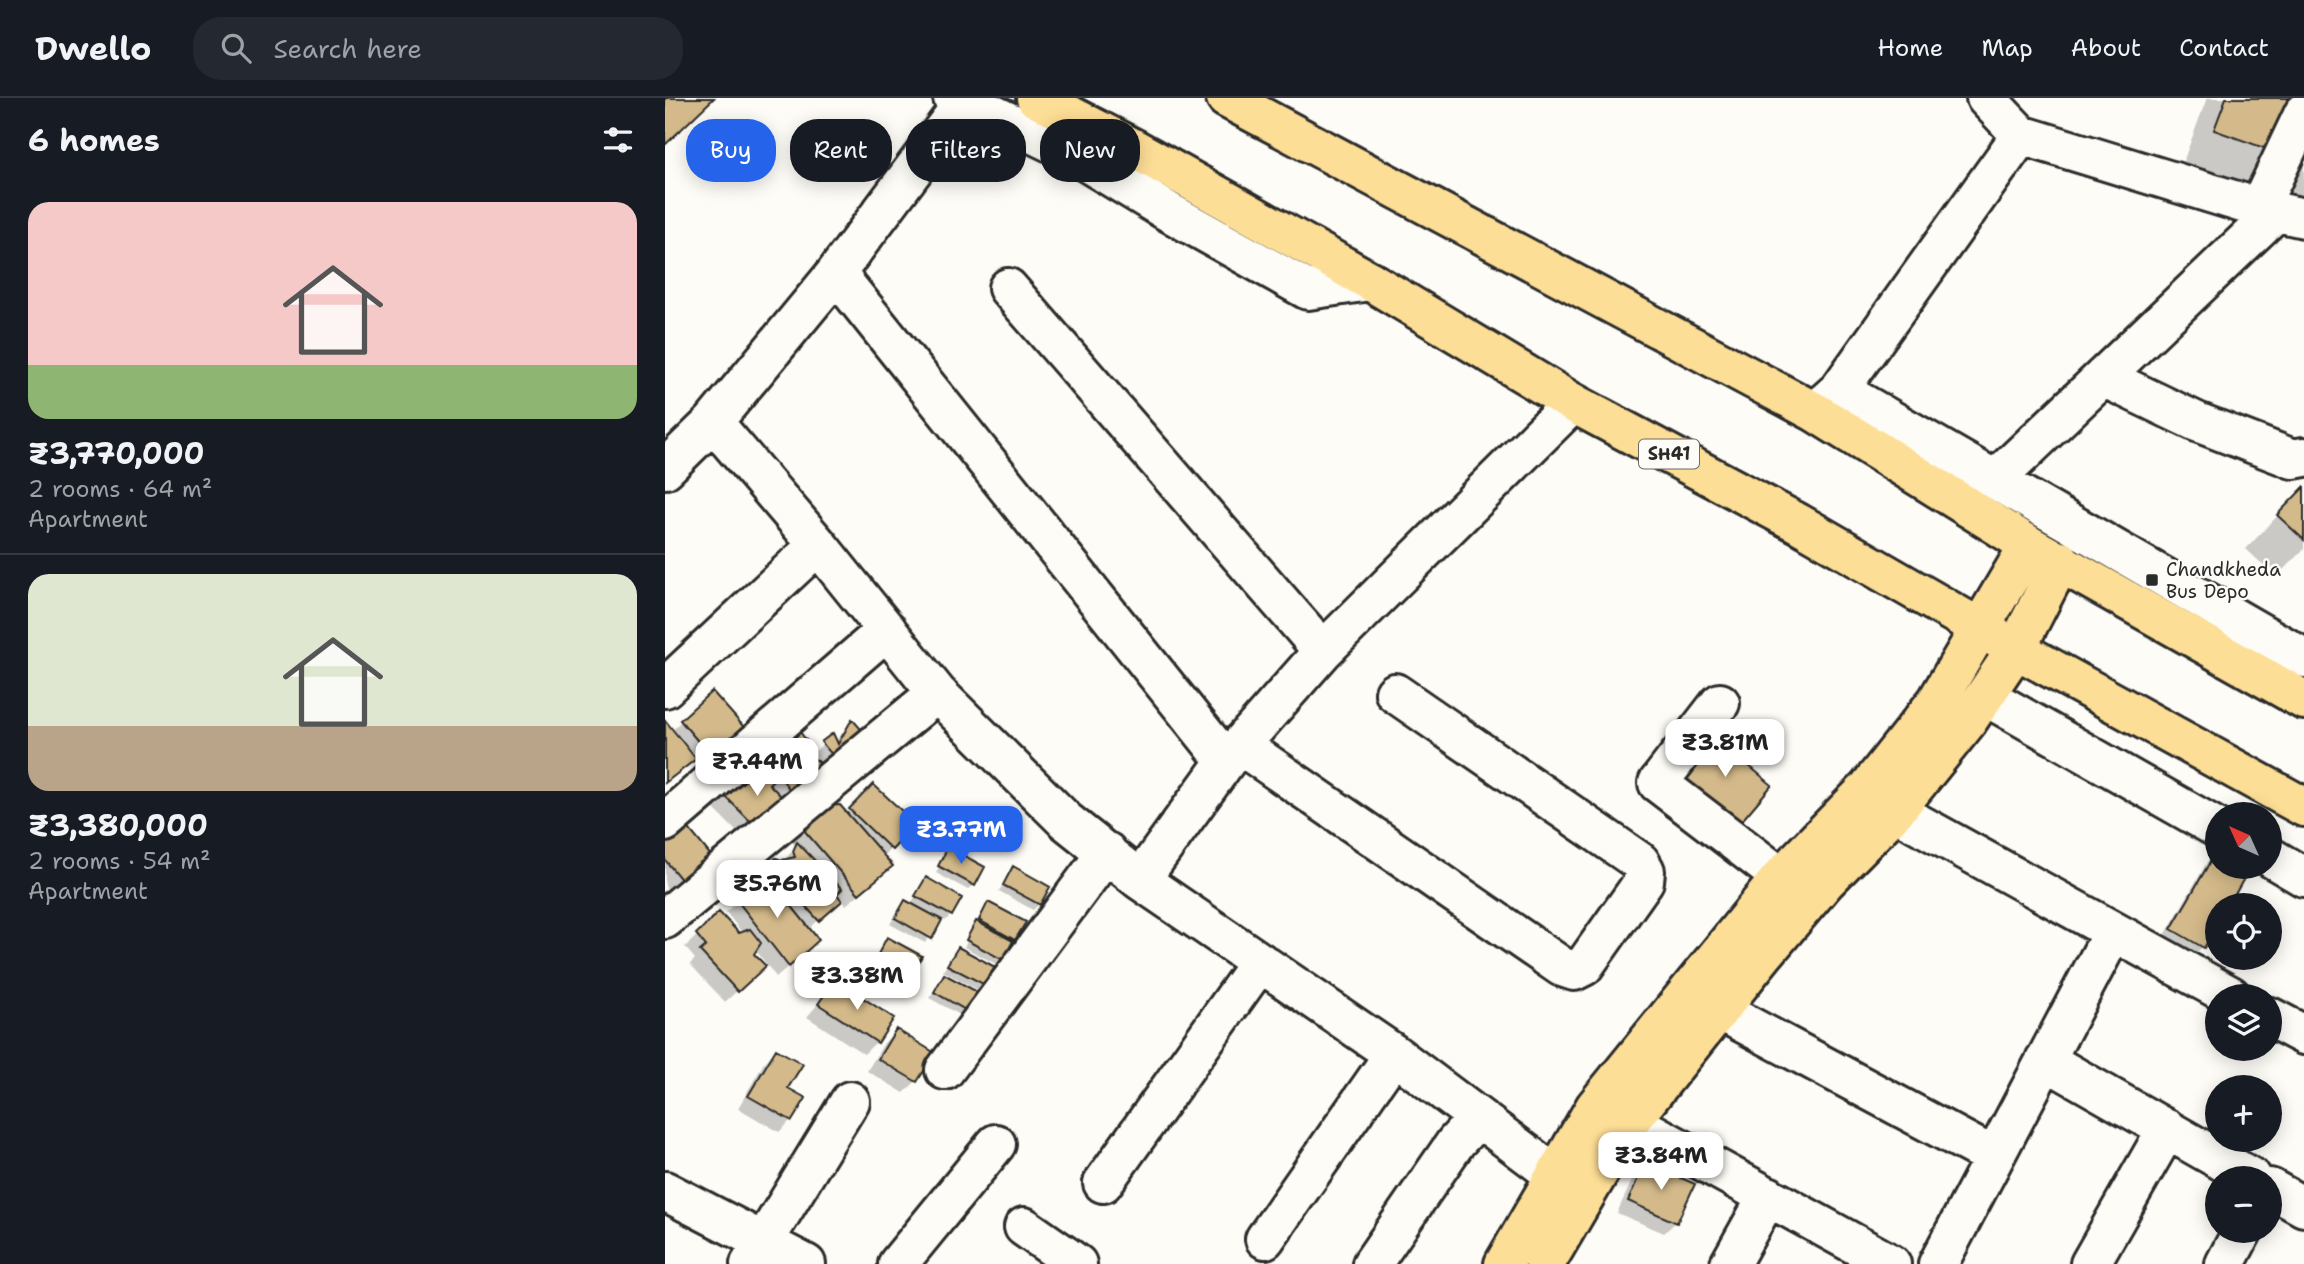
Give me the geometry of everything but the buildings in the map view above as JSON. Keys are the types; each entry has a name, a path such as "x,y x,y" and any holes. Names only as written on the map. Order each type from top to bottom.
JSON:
{"main road":[{"name":"SH41","path":"1036,98 1133,148 1370,281 1573,403 1798,523 2016,649 2304,807"},
{"path":"1226,98 1827,401 2045,553 2304,701"},
{"path":"1545,1264 1595,1107 1781,877 1868,788 1937,701 1981,629 2045,553"},
{"path":"1504,1264 1570,1184 1630,1121 1825,882 1895,811 1966,722 2016,649 2045,553"}],"street":[{"path":"1031,98 1046,119"},
{"path":"1986,98 2021,135 2279,213"},
{"path":"665,470 713,422 836,273 961,99 1040,137"},
{"path":"1994,481 2279,213 2304,113"},
{"path":"2021,135 1827,401 1994,481 2304,658"},
{"path":"1119,182 1308,290 1370,281"},
{"path":"836,273 1233,753 1562,967 1574,971 1584,966 1644,881 1645,871 1640,862 1395,693"},
{"path":"1008,288 1324,651"},
{"path":"2103,377 2208,426 2293,459 2304,457"},
{"path":"1140,880 1233,753 1324,651 1573,403"},
{"path":"713,422 818,545 937,693 1066,821 1140,880 1394,1054 1570,1184"},
{"path":"665,688 818,545"},
{"path":"665,822 887,630"},
{"path":"665,919 937,693"},
{"path":"1985,696 2205,821"},
{"path":"1720,703 1658,783 1781,877"},
{"path":"1895,811 2209,984"},
{"path":"945,1070 1107,852"},
{"path":"2282,865 2304,877"},
{"path":"1938,1264 2113,932"},
{"path":"1103,1183 1260,962"},
{"path":"1719,1010 1994,1157"},
{"path":"2282,1023 2304,1035"},
{"path":"1265,1239 1394,1054"},
{"path":"2045,1060 2231,1166"},
{"path":"756,1253 850,1101"},
{"path":"1371,1264 1456,1142 1478,1118"},
{"path":"1630,1121 1891,1264"},
{"path":"2090,1264 2167,1129"},
{"path":"898,1264 996,1144"},
{"path":"665,1191 756,1253 806,1264"},
{"path":"2282,1195 2304,1207"},
{"path":"1730,1264 1768,1196"},
{"path":"1024,1227 1077,1264"},
{"path":"2225,1264 2236,1243"}],"place":[{"name":"Chandkheda Bus Depo","path":"2152,580"}]}
